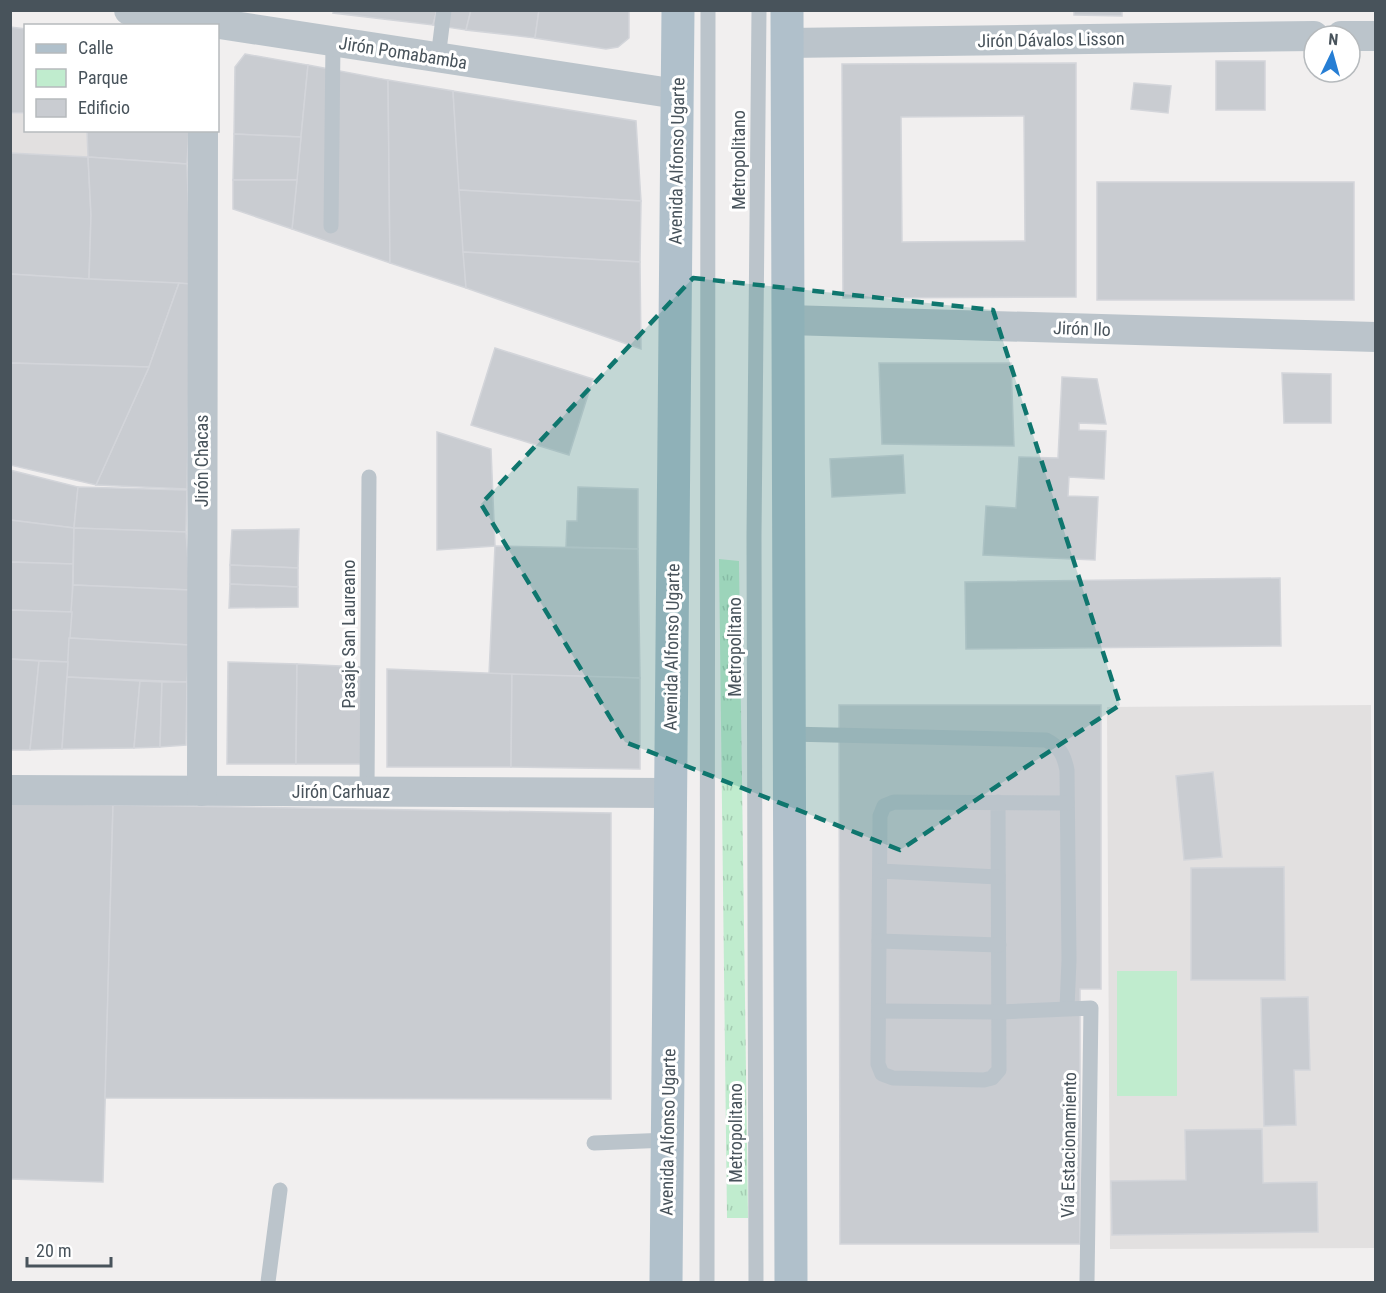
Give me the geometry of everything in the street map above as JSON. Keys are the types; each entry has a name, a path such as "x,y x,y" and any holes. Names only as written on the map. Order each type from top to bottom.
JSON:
{"main road":[{"name":"Avenida Alfonso Ugarte","path":"666,1282 678,10"},
{"path":"787,10 791,1282"}],"street":[{"name":"Jirón Pomabamba","path":"129,10 203,19 333,42 677,94"},
{"name":"Jirón Dávalos Lisson","path":"787,43 1302,36"},
{"name":"Jirón Chacas","path":"202,132 202,791"},
{"name":"Jirón Ilo","path":"788,320 1376,338"},
{"name":"Jirón Carhuaz","path":"10,789 671,794"}],"lane":[{"path":"438,58 444,10"},
{"name":"Metropolitano","path":"707,1282 708,10"},
{"name":"Metropolitano","path":"756,1282 754,536 759,10"},
{"path":"331,226 333,42"},
{"name":"Pasaje San Laureano","path":"367,792 369,477"},
{"path":"789,734 1046,740 1057,746 1064,756 1067,803 1069,960 1066,1008 999,1012 879,1011"},
{"path":"998,802 999,1070 992,1078 984,1080 893,1078 882,1074 878,1064 880,816 884,806 894,802 998,802 1067,803"},
{"path":"880,871 998,877"},
{"path":"879,941 999,945"},
{"name":"Vía Estacionamiento","path":"1066,1008 1091,1008 1087,1282"},
{"path":"594,1143 668,1140"},
{"path":"268,1282 280,1190"}],"highlighted area":[{"path":"693,278 993,310 1120,705 900,850 625,742 481,504"}],"shaded area":[{"path":"10,114 24,114 24,132 87,132 88,157 11,153"},
{"path":"1371,705 1374,1248 1110,1249 1107,707"}],"green space":[{"path":"719,559 739,561 748,1218 727,1218"},
{"path":"1117,971 1177,971 1177,1096 1117,1096"}],"building":[{"path":"334,10 437,10 433,25 333,13"},
{"path":"437,10 471,10 466,30 433,25"},
{"path":"471,10 539,10 535,38 466,30"},
{"path":"539,10 629,10 629,38 618,47 606,49 535,38"},
{"path":"1074,10 1122,10 1122,16 1074,15"},
{"path":"10,27 24,29 24,113 10,113"},
{"path":"245,54 308,65 301,137 234,134 235,67"},
{"path":"1216,61 1265,61 1265,110 1216,110"},
{"path":"1076,63 1076,297 843,298 842,64","holes":["1024,116 1025,241 902,242 901,117"]},
{"path":"308,65 388,80 390,263 292,229"},
{"path":"388,80 453,91 466,288 390,263"},
{"path":"1134,83 1171,86 1168,113 1131,109"},
{"path":"453,91 636,121 641,201 459,190"},
{"path":"87,132 189,132 187,164 88,157"},
{"path":"234,134 301,137 297,180 233,180"},
{"path":"10,153 88,157 91,215 89,279 10,274"},
{"path":"88,157 187,164 191,284 89,279 91,215"},
{"path":"233,180 297,180 292,229 233,209"},
{"path":"1097,182 1354,182 1354,300 1097,300"},
{"path":"459,190 641,201 640,262 463,252"},
{"path":"463,252 640,262 641,349 466,288"},
{"path":"10,274 179,283 149,367 10,363"},
{"path":"179,283 191,284 187,489 96,485 149,367"},
{"path":"495,348 593,379 569,455 471,425"},
{"path":"10,363 149,367 96,485 10,465"},
{"path":"879,363 1011,363 1014,446 882,444"},
{"path":"1282,373 1331,374 1331,423 1284,423"},
{"path":"1062,377 1097,379 1106,424 1079,423 1079,430 1106,431 1104,479 1069,477 1068,496 1098,497 1095,560 983,555 986,506 1016,508 1019,457 1058,458"},
{"path":"437,432 491,449 495,546 437,550"},
{"path":"903,455 905,493 832,497 830,459"},
{"path":"10,470 78,487 74,528 10,520"},
{"path":"78,487 187,490 186,532 74,528"},
{"path":"578,487 638,489 638,549 566,547 567,521 577,521"},
{"path":"10,520 74,528 73,564 10,562"},
{"path":"74,528 186,532 190,590 73,585"},
{"path":"299,529 298,568 230,565 232,530"},
{"path":"495,546 638,549 640,678 489,674"},
{"path":"10,562 73,564 72,612 10,610"},
{"path":"230,565 298,568 298,587 230,584"},
{"path":"1280,578 1281,646 966,649 965,582"},
{"path":"230,584 298,587 298,607 229,608"},
{"path":"73,585 190,590 189,645 69,638"},
{"path":"10,610 72,612 68,662 10,659"},
{"path":"69,638 189,645 187,682 67,677"},
{"path":"10,659 39,661 30,750 10,750"},
{"path":"39,661 68,662 62,749 30,750"},
{"path":"228,662 297,664 296,764 227,764"},
{"path":"297,664 362,667 361,764 296,764"},
{"path":"387,669 512,674 511,767 387,767"},
{"path":"512,674 640,678 640,769 511,767"},
{"path":"67,677 140,681 134,748 62,749"},
{"path":"140,681 162,682 160,747 134,748"},
{"path":"162,682 187,682 186,745 160,747"},
{"path":"839,705 1101,705 1101,989 1080,989 1080,1244 840,1244"},
{"path":"1213,772 1222,857 1184,860 1176,776"},
{"path":"10,803 113,805 103,1182 10,1179"},
{"path":"113,805 611,813 611,1099 105,1098"},
{"path":"1284,867 1285,980 1191,980 1191,868"},
{"path":"1308,997 1310,1070 1294,1070 1296,1125 1264,1126 1261,998"},
{"path":"1262,1129 1263,1183 1317,1182 1318,1232 1112,1235 1111,1181 1186,1180 1185,1130"}]}
